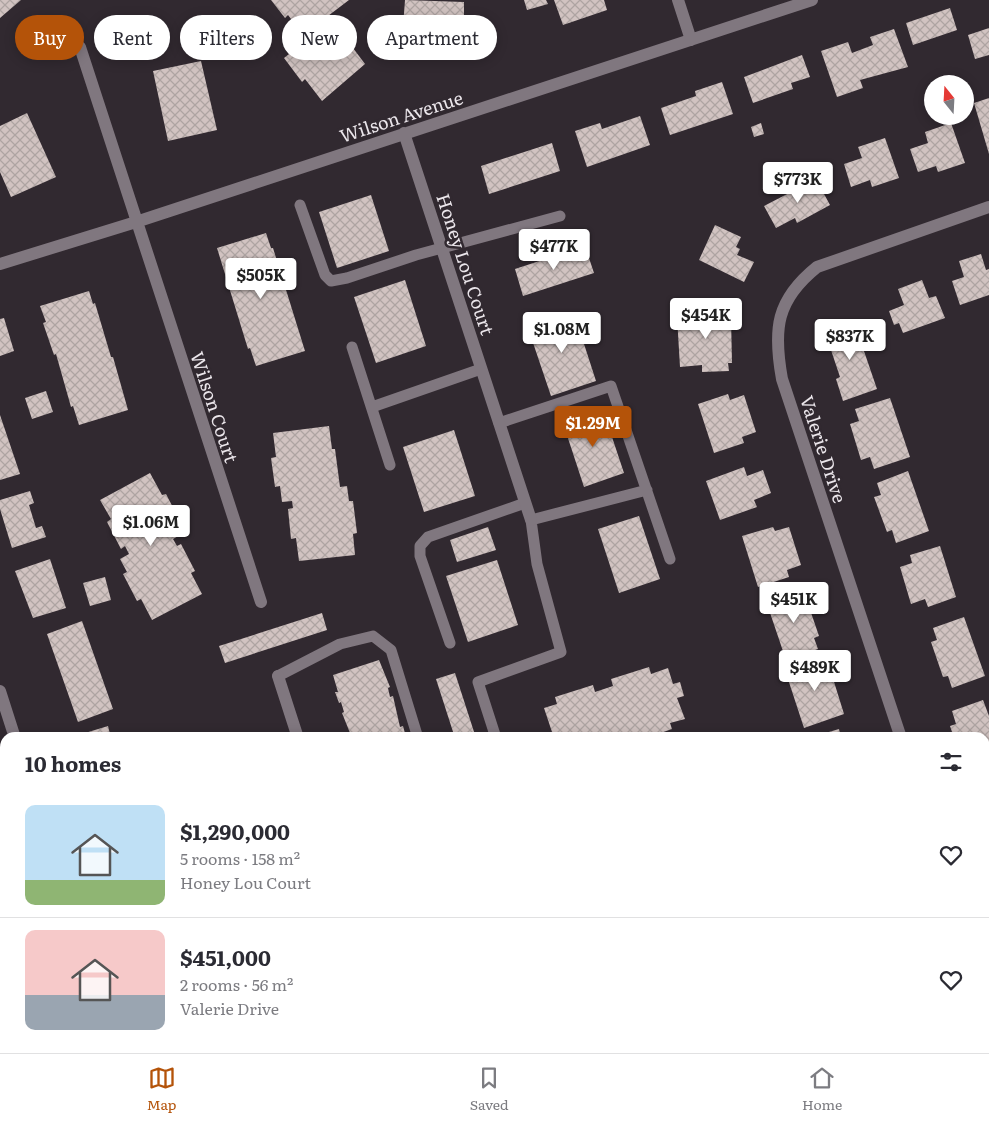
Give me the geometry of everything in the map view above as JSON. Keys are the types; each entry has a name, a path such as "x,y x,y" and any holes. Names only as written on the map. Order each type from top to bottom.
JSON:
{"street":[{"path":"678,0 691,40"},
{"name":"Wilson Avenue","path":"0,264 136,222 812,0"},
{"name":"Wilson Court","path":"84,60 262,602"},
{"name":"Honey Lou Court","path":"404,133 531,520"},
{"name":"Valerie Drive","path":"899,732 782,379 777,338 780,318 788,298 799,281 817,267 989,207"},
{"path":"278,676 296,732"},
{"path":"0,691 14,732"}],"lane":[{"path":"300,205 325,275 331,281 560,216"},
{"path":"352,347 390,465"},
{"path":"372,407 481,369"},
{"path":"499,423 610,386 670,559"},
{"path":"494,732 478,682 561,652 537,564 531,520 646,490"},
{"path":"450,643 420,556 420,546 428,537 525,503"},
{"path":"278,676 340,644 372,636 391,650 416,732"}],"building":[{"path":"0,0 21,0 0,18"},
{"path":"271,0 349,0 329,15 283,15"},
{"path":"405,0 464,2 464,15 404,15"},
{"path":"524,0 546,0 548,4 527,10"},
{"path":"554,0 604,0 607,10 563,25"},
{"path":"950,8 957,30 913,45 906,23"},
{"path":"989,28 989,55 975,59 968,35"},
{"path":"894,29 908,67 860,80 863,88 837,97 821,51 848,42 852,53 873,45 870,37"},
{"path":"357,53 365,64 322,101 305,79 302,82 286,60 357,60"},
{"path":"802,55 810,77 791,83 793,89 753,103 744,77"},
{"path":"201,61 217,130 168,141 153,71"},
{"path":"722,82 733,114 670,135 661,108 696,96 695,91"},
{"path":"989,98 989,154 974,103"},
{"path":"27,113 56,177 11,197 0,172 0,126"},
{"path":"640,116 650,145 587,167 575,131 600,123 602,129"},
{"path":"761,123 764,134 754,137 751,127"},
{"path":"945,125 952,125 965,163 938,172 936,166 918,172 910,149 928,143 925,132"},
{"path":"885,138 899,178 872,187 870,180 851,187 844,164 862,158 858,147"},
{"path":"552,143 560,171 489,194 481,166"},
{"path":"816,179 830,205 797,223 795,218 776,228 764,206"},
{"path":"371,195 389,251 337,268 319,212"},
{"path":"715,225 741,237 736,247 740,249 737,255 754,262 744,282 699,260"},
{"path":"266,233 271,248 273,248 305,351 256,366 250,348 248,349 217,248"},
{"path":"585,246 594,273 523,296 515,269"},
{"path":"981,254 986,270 989,269 989,295 960,305 952,281 964,277 959,261"},
{"path":"405,280 426,346 376,363 354,297"},
{"path":"922,280 929,298 936,296 945,318 903,333 899,323 894,325 889,311 904,305 898,289"},
{"path":"89,291 93,304 95,303 111,357 113,357 128,410 79,425 73,406 71,407 56,354 54,355 43,323 46,322 40,306"},
{"path":"725,307 725,313 729,313 729,317 731,317 732,363 728,363 729,371 702,372 702,365 680,367 677,317 698,315 697,309"},
{"path":"574,313 596,381 551,396 528,328"},
{"path":"4,318 14,351 0,356 0,319"},
{"path":"854,322 877,389 843,401 836,379 840,377 824,329"},
{"path":"46,391 53,412 32,419 25,398"},
{"path":"728,394 730,400 744,395 756,432 742,437 744,443 714,453 698,404"},
{"path":"890,398 910,457 874,469 870,457 861,460 850,424 859,421 855,409"},
{"path":"603,410 624,473 584,487 563,423"},
{"path":"0,415 20,474 0,480"},
{"path":"329,426 332,449 335,449 340,487 347,486 349,501 353,501 357,533 353,534 355,555 299,561 296,538 291,539 288,509 293,508 292,501 282,502 280,486 275,487 271,458 276,457 273,433"},
{"path":"454,430 475,496 424,512 403,447"},
{"path":"744,467 747,476 763,470 771,493 754,500 757,507 720,520 706,481"},
{"path":"908,471 929,531 896,543 892,530 887,532 874,497 881,495 877,483"},
{"path":"150,473 162,495 166,494 179,519 175,521 182,534 173,539 177,546 181,544 195,571 191,573 202,594 152,620 141,599 137,601 123,574 127,572 120,559 129,554 125,546 121,549 107,522 111,519 100,500"},
{"path":"30,491 34,503 29,505 36,528 42,526 46,537 12,548 0,509 0,500"},
{"path":"639,516 660,579 619,593 598,529"},
{"path":"488,527 496,550 457,562 450,540"},
{"path":"773,527 775,531 789,527 801,565 787,570 789,577 758,587 742,536"},
{"path":"940,546 956,597 928,607 925,599 911,604 900,567 912,563 910,555"},
{"path":"50,559 66,608 33,618 15,571"},
{"path":"497,560 518,625 468,642 446,576"},
{"path":"105,577 111,600 90,606 83,583"},
{"path":"799,589 803,600 806,598 819,636 814,638 818,649 786,660 766,601"},
{"path":"322,613 327,630 225,663 219,646"},
{"path":"964,617 985,676 952,688 948,676 943,677 931,642 937,640 933,628"},
{"path":"82,621 113,709 78,722 47,634"},
{"path":"826,656 844,714 804,728 785,670"},
{"path":"379,660 390,687 388,688 390,697 393,696 400,727 403,726 405,732 350,732 342,713 344,712 341,702 339,703 335,692 338,692 333,675"},
{"path":"649,667 651,674 668,668 673,684 680,682 684,696 677,698 685,719 670,723 672,729 663,732 552,732 544,708 557,704 555,697 593,685 595,692 613,686 611,679"},
{"path":"455,673 474,732 453,732 436,679"},
{"path":"983,700 989,716 989,732 952,732 950,726 956,724 952,711"},
{"path":"108,726 110,732 88,732"},
{"path":"839,729 840,732 829,732"}]}
